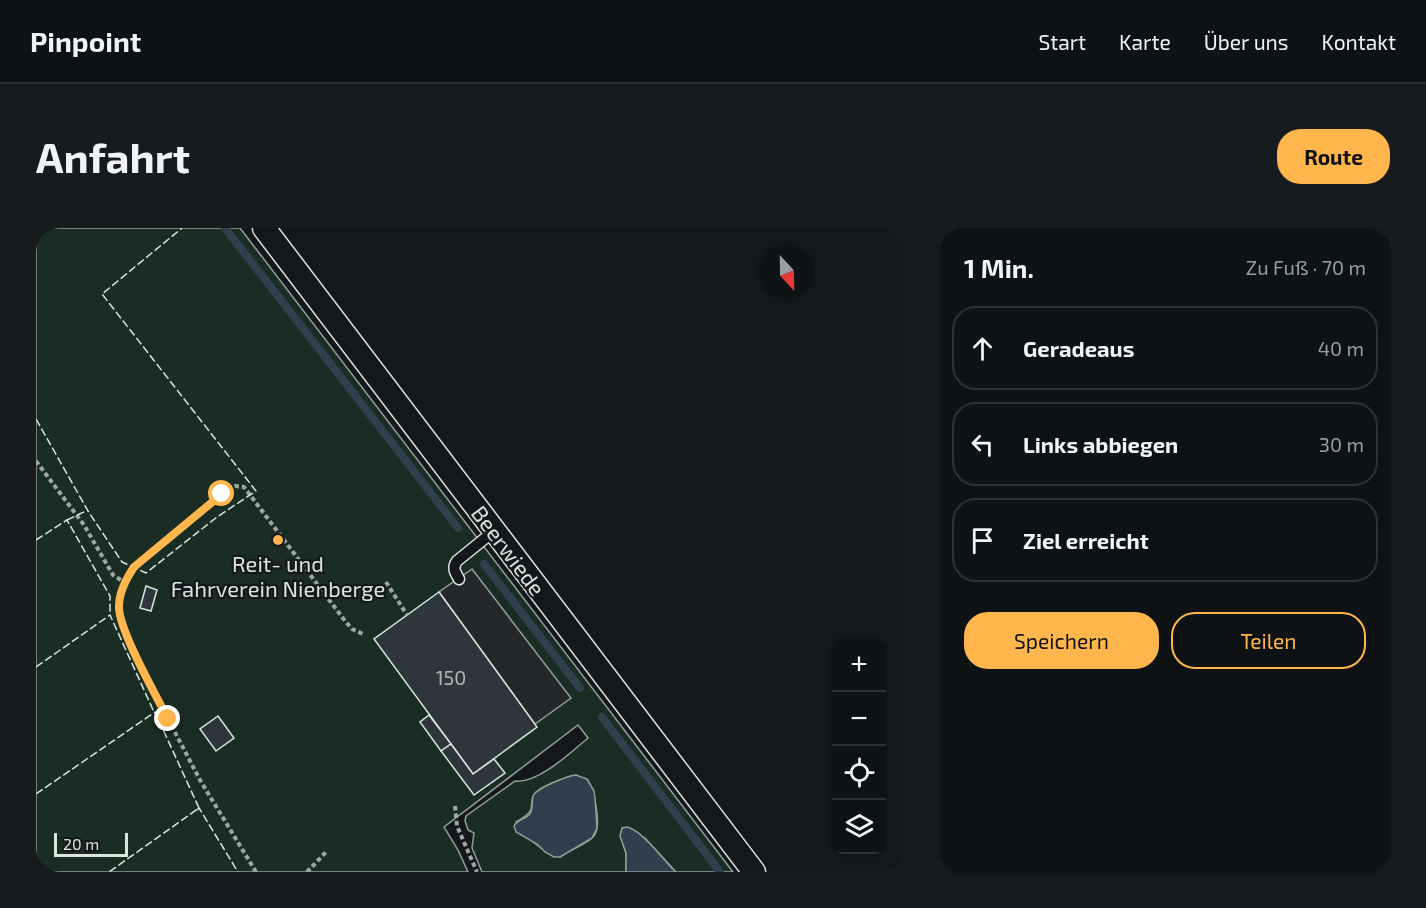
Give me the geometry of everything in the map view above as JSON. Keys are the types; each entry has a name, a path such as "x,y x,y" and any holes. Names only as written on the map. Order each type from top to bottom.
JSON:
{"street":[{"name":"Beerwiede","path":"264,228 754,872"}],"lane":[{"path":"459,579 454,571 457,561 494,531"}],"path":[{"path":"36,461 84,525 113,575 124,582"},
{"path":"256,872 200,780 127,636 118,610 124,582 134,567 227,489 235,486 244,487 345,621 352,629 363,634"},
{"path":"386,582 407,615"},
{"path":"454,806 457,826 477,872"},
{"path":"307,872 326,852"}],"green space":[{"name":"Reit- und Fahrverein Nienberge","path":"36,228 240,228 733,872 676,872 645,838 623,844 626,853 626,872 482,872 472,848 474,833 468,830 466,816 515,781 534,778 563,759 588,738 578,725 444,827 468,872 36,872","holes":["571,776 587,779 596,808 597,825 593,837 581,845 560,857 541,848 516,822 529,813 533,796 543,787"]}],"shaded area":[{"path":"472,569 571,698 535,724 439,592"}],"water":[{"path":"576,775 587,779 594,791 597,828 592,838 560,857 554,857 516,832 514,826 531,813 533,796 540,789"},
{"path":"627,827 646,839 676,872 626,872 626,853 620,836 622,828"}],"building":[{"path":"146,586 157,590 151,611 140,608"},
{"path":"439,592 537,727 473,774 374,639"},
{"path":"429,715 451,744 441,751 420,722"},
{"path":"218,716 234,738 216,751 200,729"},
{"path":"451,744 473,774 494,759 505,773 474,795 441,751"}],"waterway":[{"path":"225,228 458,528"},
{"path":"484,564 580,688"},
{"path":"602,717 720,872"}],"fence":[{"path":"36,419 88,511 122,562 146,573 217,517 256,491 102,294 182,228"},
{"path":"67,520 88,510"},
{"path":"36,540 67,520 110,596 110,615"},
{"path":"36,667 110,615 154,712"},
{"path":"36,794 155,712 199,808 109,872"},
{"path":"197,810 199,808 238,872"}],"place":[{"name":"Reit- und Fahrverein Nienberge","path":"278,540"}],"route":[{"path":"168,719 127,636 120,619 119,602 124,582 134,567 222,494"}]}
